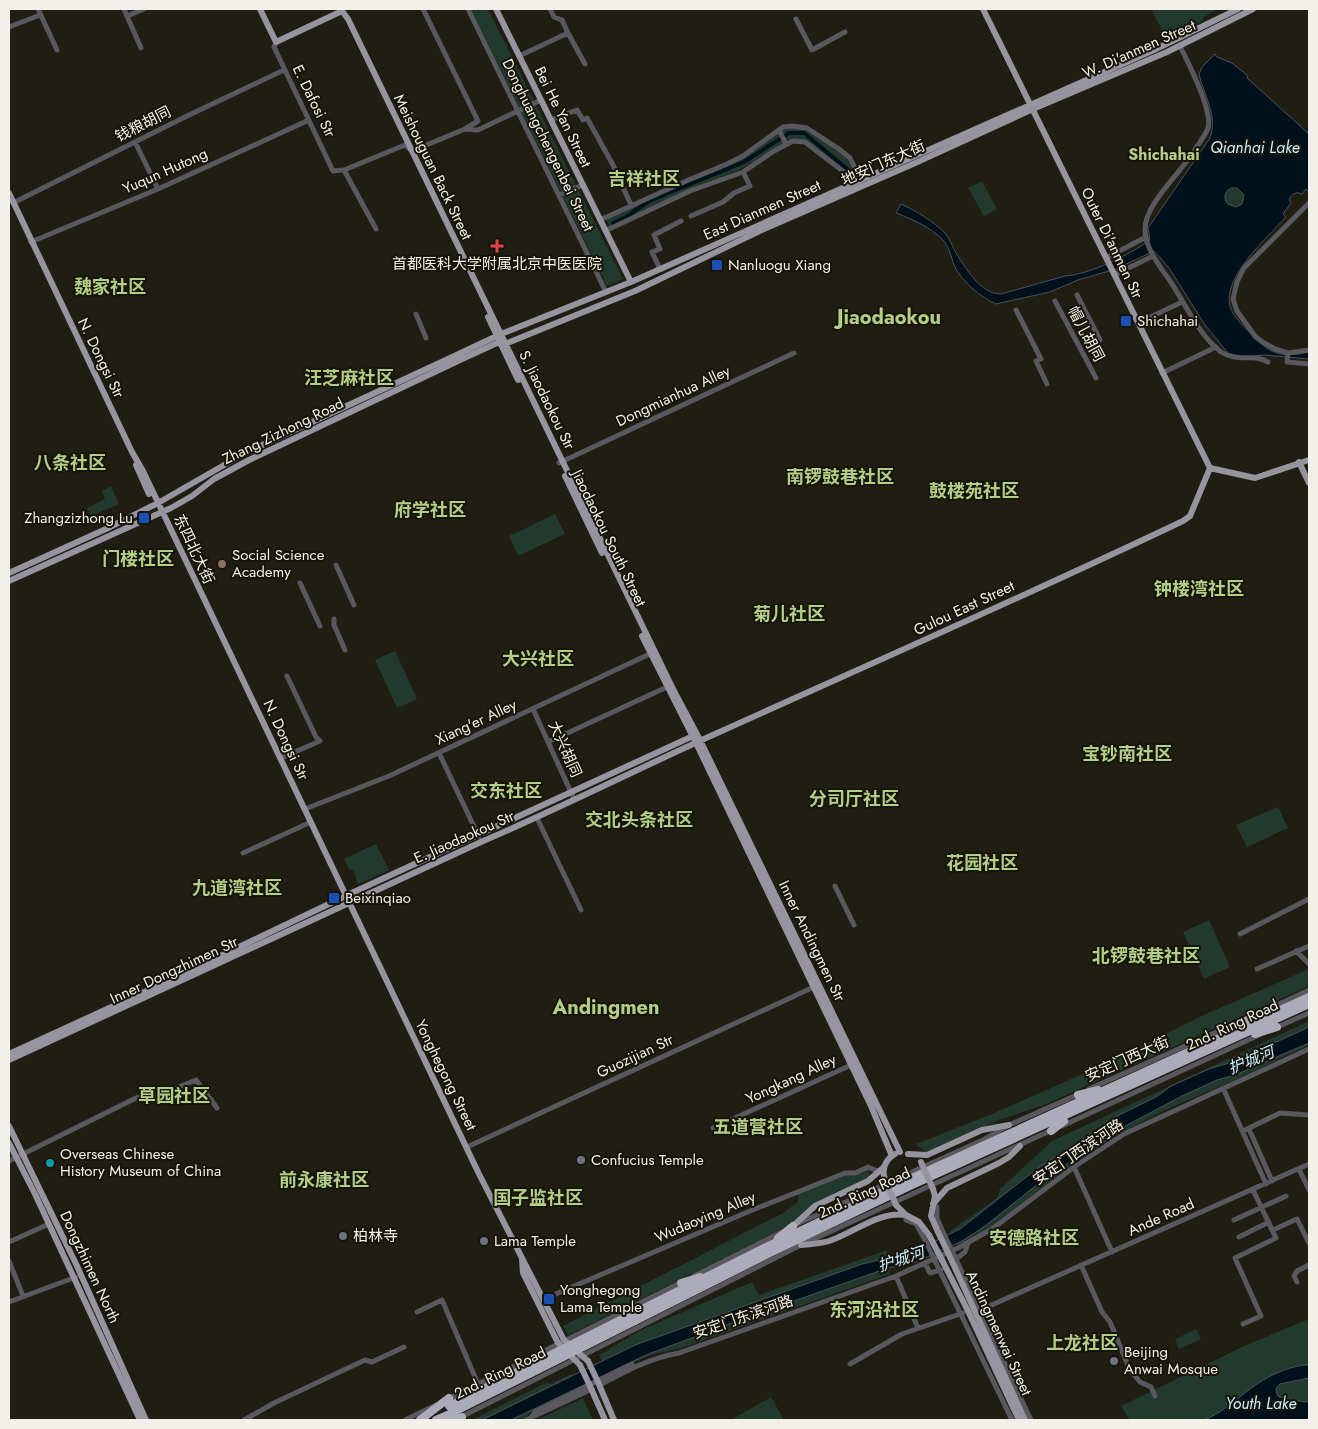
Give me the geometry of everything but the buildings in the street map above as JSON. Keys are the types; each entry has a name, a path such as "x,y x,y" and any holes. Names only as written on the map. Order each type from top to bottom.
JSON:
{"highway":[{"name":"2nd. Ring Road","path":"634,1318 721,1271 1076,1112 1309,998"},
{"name":"2nd. Ring Road","path":"634,1318 905,1181 1117,1085 1309,1004"},
{"path":"1222,1041 1254,1015"},
{"path":"1222,1041 1277,1027"},
{"path":"1078,1095 1117,1085"},
{"path":"1051,1130 1076,1112"},
{"path":"768,1250 793,1226"},
{"path":"768,1250 801,1245"},
{"path":"681,1283 721,1271"},
{"path":"453,1412 634,1318"},
{"name":"2nd. Ring Road","path":"420,1420 453,1412"},
{"name":"2nd. Ring Road","path":"436,1420 453,1412"}],"main road":[{"path":"260,9 276,42 345,10"},
{"name":"Bei He Yan Street","path":"496,9 630,282"},
{"name":"Outer Di'anmen Str","path":"983,9 1210,468"},
{"path":"1032,107 1238,9"},
{"name":"W. Di'anmen Street","path":"1032,107 1180,46 1253,9"},
{"path":"345,10 344,21 499,335"},
{"name":"Meishouguan Back Street","path":"345,10 499,335"},
{"name":"East Dianmen Street","path":"499,335 630,282 850,184 1032,107"},
{"name":"地安门东大街","path":"635,290 764,229 913,164 1032,107"},
{"name":"N. Dongsi Str","path":"9,193 132,452"},
{"path":"503,344 635,290"},
{"name":"S. Jiaodaokou Str","path":"499,335 561,463"},
{"name":"Zhang Zizhong Road","path":"9,573 156,504 245,453 499,335"},
{"name":"Zhang Zizhong Road","path":"9,582 192,496 214,479 248,460 497,343 503,344"},
{"name":"东四北大街","path":"132,452 202,595"},
{"path":"1210,468 1255,478 1309,460"},
{"path":"1299,462 1309,482"},
{"name":"Jiaodaokou South Street","path":"561,463 696,740"},
{"name":"Gulou East Street","path":"696,740 1064,577 1183,521 1190,516 1210,468"},
{"name":"N. Dongsi Str","path":"202,595 349,899"},
{"name":"Jiaodaokou South Street","path":"653,653 666,687 696,740"},
{"path":"9,1054 349,899 478,834 570,792 696,740"},
{"name":"E. Jiaodaokou Str","path":"349,899 537,818 696,740"},
{"name":"Inner Andingmen Str","path":"696,740 816,986 900,1152"},
{"name":"Inner Dongzhimen Str","path":"9,1060 349,899"},
{"name":"Yonghegong Street","path":"349,899 467,1147 544,1300 561,1342"},
{"name":"Inner Andingmen Str","path":"816,986 892,1156"},
{"path":"793,1226 815,1206 868,1181 885,1162 900,1152 927,1155 982,1130 1009,1125"},
{"name":"Dongzhimen North","path":"9,1126 77,1276"},
{"path":"9,1143 77,1276 138,1411 140,1420"},
{"path":"935,1206 946,1188 999,1163 1009,1157 1020,1146"},
{"name":"Andingmenwai Street","path":"908,1154 921,1162 933,1189 935,1206 931,1216 953,1257 978,1311 1025,1420"},
{"path":"880,1169 896,1205 906,1218"},
{"path":"801,1245 832,1240 887,1215 919,1222 943,1270 968,1310 1019,1420"},
{"name":"Yonghegong Street","path":"522,1257 523,1273 561,1342"},
{"path":"561,1342 588,1361 614,1420"},
{"path":"561,1342 580,1365 605,1420"},
{"path":"138,1411 146,1420"}],"street":[{"path":"124,9 141,48"},
{"path":"127,16 144,9"},
{"path":"376,229 344,170 405,145 412,151 478,122 423,9"},
{"name":"Donghuangchengenbei Street","path":"468,9 606,292"},
{"path":"550,9 554,18 562,20 586,64"},
{"path":"9,27 39,12 57,50"},
{"path":"796,19 812,50 845,32"},
{"path":"519,56 568,33"},
{"name":"E. Dafosi Str","path":"276,42 274,47 284,70 333,171 344,170"},
{"path":"1180,46 1208,111 1208,128 1191,157 1153,204 1146,216 1144,231 1153,256 1194,322 1216,347 1230,357 1238,359 1261,358 1268,362"},
{"name":"钱粮胡同","path":"13,202 284,70"},
{"path":"465,129 478,130 541,100"},
{"path":"551,120 577,110 583,120 587,118 613,165 631,206"},
{"name":"Yuqun Hutong","path":"31,242 158,189 309,120"},
{"path":"600,220 727,164 743,156 779,130 792,126 807,128 819,134 850,158 861,180"},
{"path":"779,130 786,144"},
{"path":"605,231 690,191 743,172 786,144 794,141 805,142 844,172 850,184"},
{"path":"134,142 158,189"},
{"path":"691,216 723,202 734,193 750,186 743,172"},
{"path":"686,181 690,191"},
{"path":"559,195 583,185"},
{"path":"1309,204 1244,268 1238,278 1234,291 1234,304 1255,336 1261,341 1288,354 1309,350"},
{"path":"660,269 652,252 660,249 654,236 681,221"},
{"path":"1106,258 1146,236"},
{"path":"1114,275 1153,256"},
{"name":"Bei He Yan Street","path":"630,282 635,290"},
{"path":"1077,296 1100,340"},
{"name":"帽儿胡同","path":"1055,300 1096,378"},
{"path":"1138,323 1182,302"},
{"path":"1016,310 1041,359 1036,361 1047,384"},
{"path":"416,314 426,338"},
{"path":"1162,373 1216,347"},
{"name":"Dongmianhua Alley","path":"561,463 794,353"},
{"path":"1288,354 1287,362 1309,364"},
{"path":"336,565 354,606"},
{"path":"300,583 320,626"},
{"path":"334,618 334,625 345,650"},
{"name":"Xiang'er Alley","path":"306,809 389,776 653,653"},
{"path":"281,758 320,741 316,737 287,676"},
{"path":"548,742 666,687"},
{"name":"大兴胡同","path":"534,709 574,799"},
{"path":"439,753 481,842"},
{"path":"537,818 581,910"},
{"path":"244,853 311,822"},
{"path":"835,886 854,925"},
{"path":"1240,934 1309,899"},
{"path":"1257,969 1309,946"},
{"path":"1296,951 1309,964"},
{"name":"Guozijian Str","path":"467,1147 816,986"},
{"name":"安定门西大街","path":"453,1412 471,1387 793,1226 977,1143 1009,1125 1309,990"},
{"path":"405,1420 480,1407 801,1245 1309,1013"},
{"name":"安定门西滨河路","path":"896,1276 968,1243 992,1229 1074,1167 1124,1134 1309,1049"},
{"name":"Yongkang Alley","path":"714,1128 851,1065"},
{"path":"9,1161 136,1098 159,1095 196,1080 203,1091 210,1096 217,1108"},
{"path":"1223,1088 1246,1130 1269,1182"},
{"path":"1246,1130 1280,1113 1309,1115"},
{"name":"Ande Road","path":"978,1311 1309,1164"},
{"name":"Wudaoying Alley","path":"544,1300 741,1215 845,1173 855,1173 868,1167 880,1169"},
{"path":"1074,1167 1112,1252"},
{"path":"1299,1169 1309,1190"},
{"path":"1243,1324 1261,1316 1235,1258 1276,1238 1253,1190"},
{"path":"1234,1220 1286,1196"},
{"path":"1273,1230 1297,1219 1309,1243"},
{"path":"1239,1237 1269,1222"},
{"path":"9,1242 49,1224"},
{"path":"953,1257 966,1252 968,1243"},
{"path":"9,1261 23,1296"},
{"path":"925,1263 930,1272 943,1270 960,1314 1012,1420"},
{"path":"1081,1265 1102,1312 1110,1322 1130,1370 1140,1382 1151,1387 1155,1396"},
{"path":"1297,1282 1294,1276 1297,1271 1309,1265"},
{"path":"9,1302 77,1276"},
{"path":"896,1276 918,1328"},
{"name":"安定门东滨河路","path":"599,1383 659,1357 679,1353 896,1276"},
{"path":"417,1312 442,1300 478,1384"},
{"path":"850,1364 902,1334 968,1310"},
{"path":"623,1311 632,1331"},
{"path":"978,1311 1031,1420"},
{"path":"248,1419 274,1403 365,1360 372,1362 404,1347"},
{"path":"529,1419 535,1412 636,1362 650,1357 659,1357"},
{"path":"471,1387 480,1407"},
{"path":"529,1419 591,1388"}],"green space":[{"path":"471,9 488,9 623,279 607,286"},
{"path":"1151,9 1218,9 1185,31 1163,32"},
{"path":"805,128 814,132 847,159 855,174 849,177 808,142 781,145 739,170 698,186 610,227 606,219 758,148 783,130"},
{"path":"982,181 997,209 984,216 968,188"},
{"path":"1234,188 1241,191 1244,198 1241,205 1234,208 1227,205 1224,198 1227,191"},
{"path":"111,486 119,504 91,516 87,508 105,499 102,491"},
{"path":"555,514 565,534 518,556 509,536"},
{"path":"395,651 417,699 397,708 375,660"},
{"path":"1278,807 1288,828 1247,847 1236,825"},
{"path":"376,844 389,870 358,884 353,870 349,869 344,859"},
{"path":"1209,920 1230,967 1204,979 1183,932"},
{"path":"1309,969 1309,986 1044,1105 999,1120 925,1152 916,1144 992,1114 1105,1064 1206,1014"},
{"path":"1309,1021 1309,1045 1165,1110 1115,1136 1071,1166 990,1227 957,1246 950,1231 997,1198 1000,1189 1052,1141"},
{"path":"868,1169 870,1175 867,1179 815,1203 792,1224 568,1335 563,1326 783,1213 798,1202 798,1194 845,1173"},
{"path":"887,1250 890,1274 682,1348 651,1355 607,1374 599,1355 639,1331 752,1282 759,1295"},
{"path":"1309,1319 1309,1420 1130,1420 1121,1406 1242,1347"},
{"path":"1196,1329 1201,1339 1179,1349 1175,1339"},
{"path":"571,1374 578,1388 532,1411 522,1420 472,1420 548,1382 550,1384"},
{"path":"771,1397 784,1420 731,1420"},
{"path":"583,1398 593,1420 537,1420"}],"water":[{"name":"Qianhai Lake","path":"1215,54 1217,57 1232,63 1309,134 1309,189 1308,191 1306,189 1302,194 1295,194 1289,199 1291,203 1283,214 1286,217 1258,246 1239,270 1229,295 1230,306 1234,315 1267,348 1279,354 1309,352 1309,359 1265,355 1240,357 1228,353 1205,325 1169,268 1154,251 1116,269 1078,280 1050,292 996,304 977,293 966,283 957,271 947,246 938,235 921,224 896,213 901,204 936,225 946,234 959,258 974,279 987,290 994,293 1001,294 1086,272 1109,263 1132,252 1150,240 1148,228 1210,138 1212,121 1199,74 1202,67","holes":["1231,188 1237,188 1244,195 1242,204 1236,207 1228,204 1225,200 1225,195"]},
{"name":"护城河","path":"1309,1027 1309,1043 1235,1075 1217,1080 1114,1132 1043,1180 985,1226 962,1241 914,1263 888,1268 646,1355 511,1420 482,1420 635,1345 862,1264 913,1252 960,1229 1034,1171 1121,1114 1156,1097 1171,1086 1209,1069 1233,1062"},
{"name":"Youth Lake","path":"1309,1365 1309,1378 1280,1384 1276,1390 1279,1397 1305,1402 1309,1401 1309,1418 1306,1420 1204,1420 1223,1410 1269,1377 1289,1368"}],"waterway":[{"path":"613,223 626,217 649,201 744,162 789,133 804,133 853,174"}],"place":[{"name":"首都医科大学附属北京中医医院","path":"497,246"},
{"name":"Nanluogu Xiang","path":"717,265"},
{"name":"Shichahai","path":"1126,321"},
{"name":"Zhangzizhong Lu","path":"144,518"},
{"name":"Social Science Academy","path":"222,564"},
{"name":"Beixinqiao","path":"334,898"},
{"name":"Confucius Temple","path":"581,1160"},
{"name":"Overseas Chinese History Museum of China","path":"50,1163"},
{"name":"柏林寺","path":"343,1236"},
{"name":"Lama Temple","path":"484,1241"},
{"name":"Yonghegong Lama Temple","path":"549,1299"},
{"name":"Beijing Anwai Mosque","path":"1114,1361"}],"district":[{"name":"Shichahai","path":"1164,154"},
{"name":"吉祥社区","path":"644,179"},
{"name":"魏家社区","path":"110,287"},
{"name":"Jiaodaokou","path":"889,317"},
{"name":"汪芝麻社区","path":"349,378"},
{"name":"八条社区","path":"70,463"},
{"name":"南锣鼓巷社区","path":"840,477"},
{"name":"鼓楼苑社区","path":"974,491"},
{"name":"府学社区","path":"430,510"},
{"name":"门楼社区","path":"138,559"},
{"name":"钟楼湾社区","path":"1199,589"},
{"name":"菊儿社区","path":"789,614"},
{"name":"大兴社区","path":"538,659"},
{"name":"宝钞南社区","path":"1127,754"},
{"name":"交东社区","path":"506,791"},
{"name":"分司厅社区","path":"854,799"},
{"name":"交北头条社区","path":"639,820"},
{"name":"花园社区","path":"982,863"},
{"name":"九道湾社区","path":"237,888"},
{"name":"北锣鼓巷社区","path":"1146,956"},
{"name":"Andingmen","path":"606,1007"},
{"name":"草园社区","path":"174,1096"},
{"name":"五道营社区","path":"758,1127"},
{"name":"前永康社区","path":"324,1180"},
{"name":"国子监社区","path":"538,1198"},
{"name":"安德路社区","path":"1034,1238"},
{"name":"东河沿社区","path":"874,1310"},
{"name":"上龙社区","path":"1082,1343"}]}
